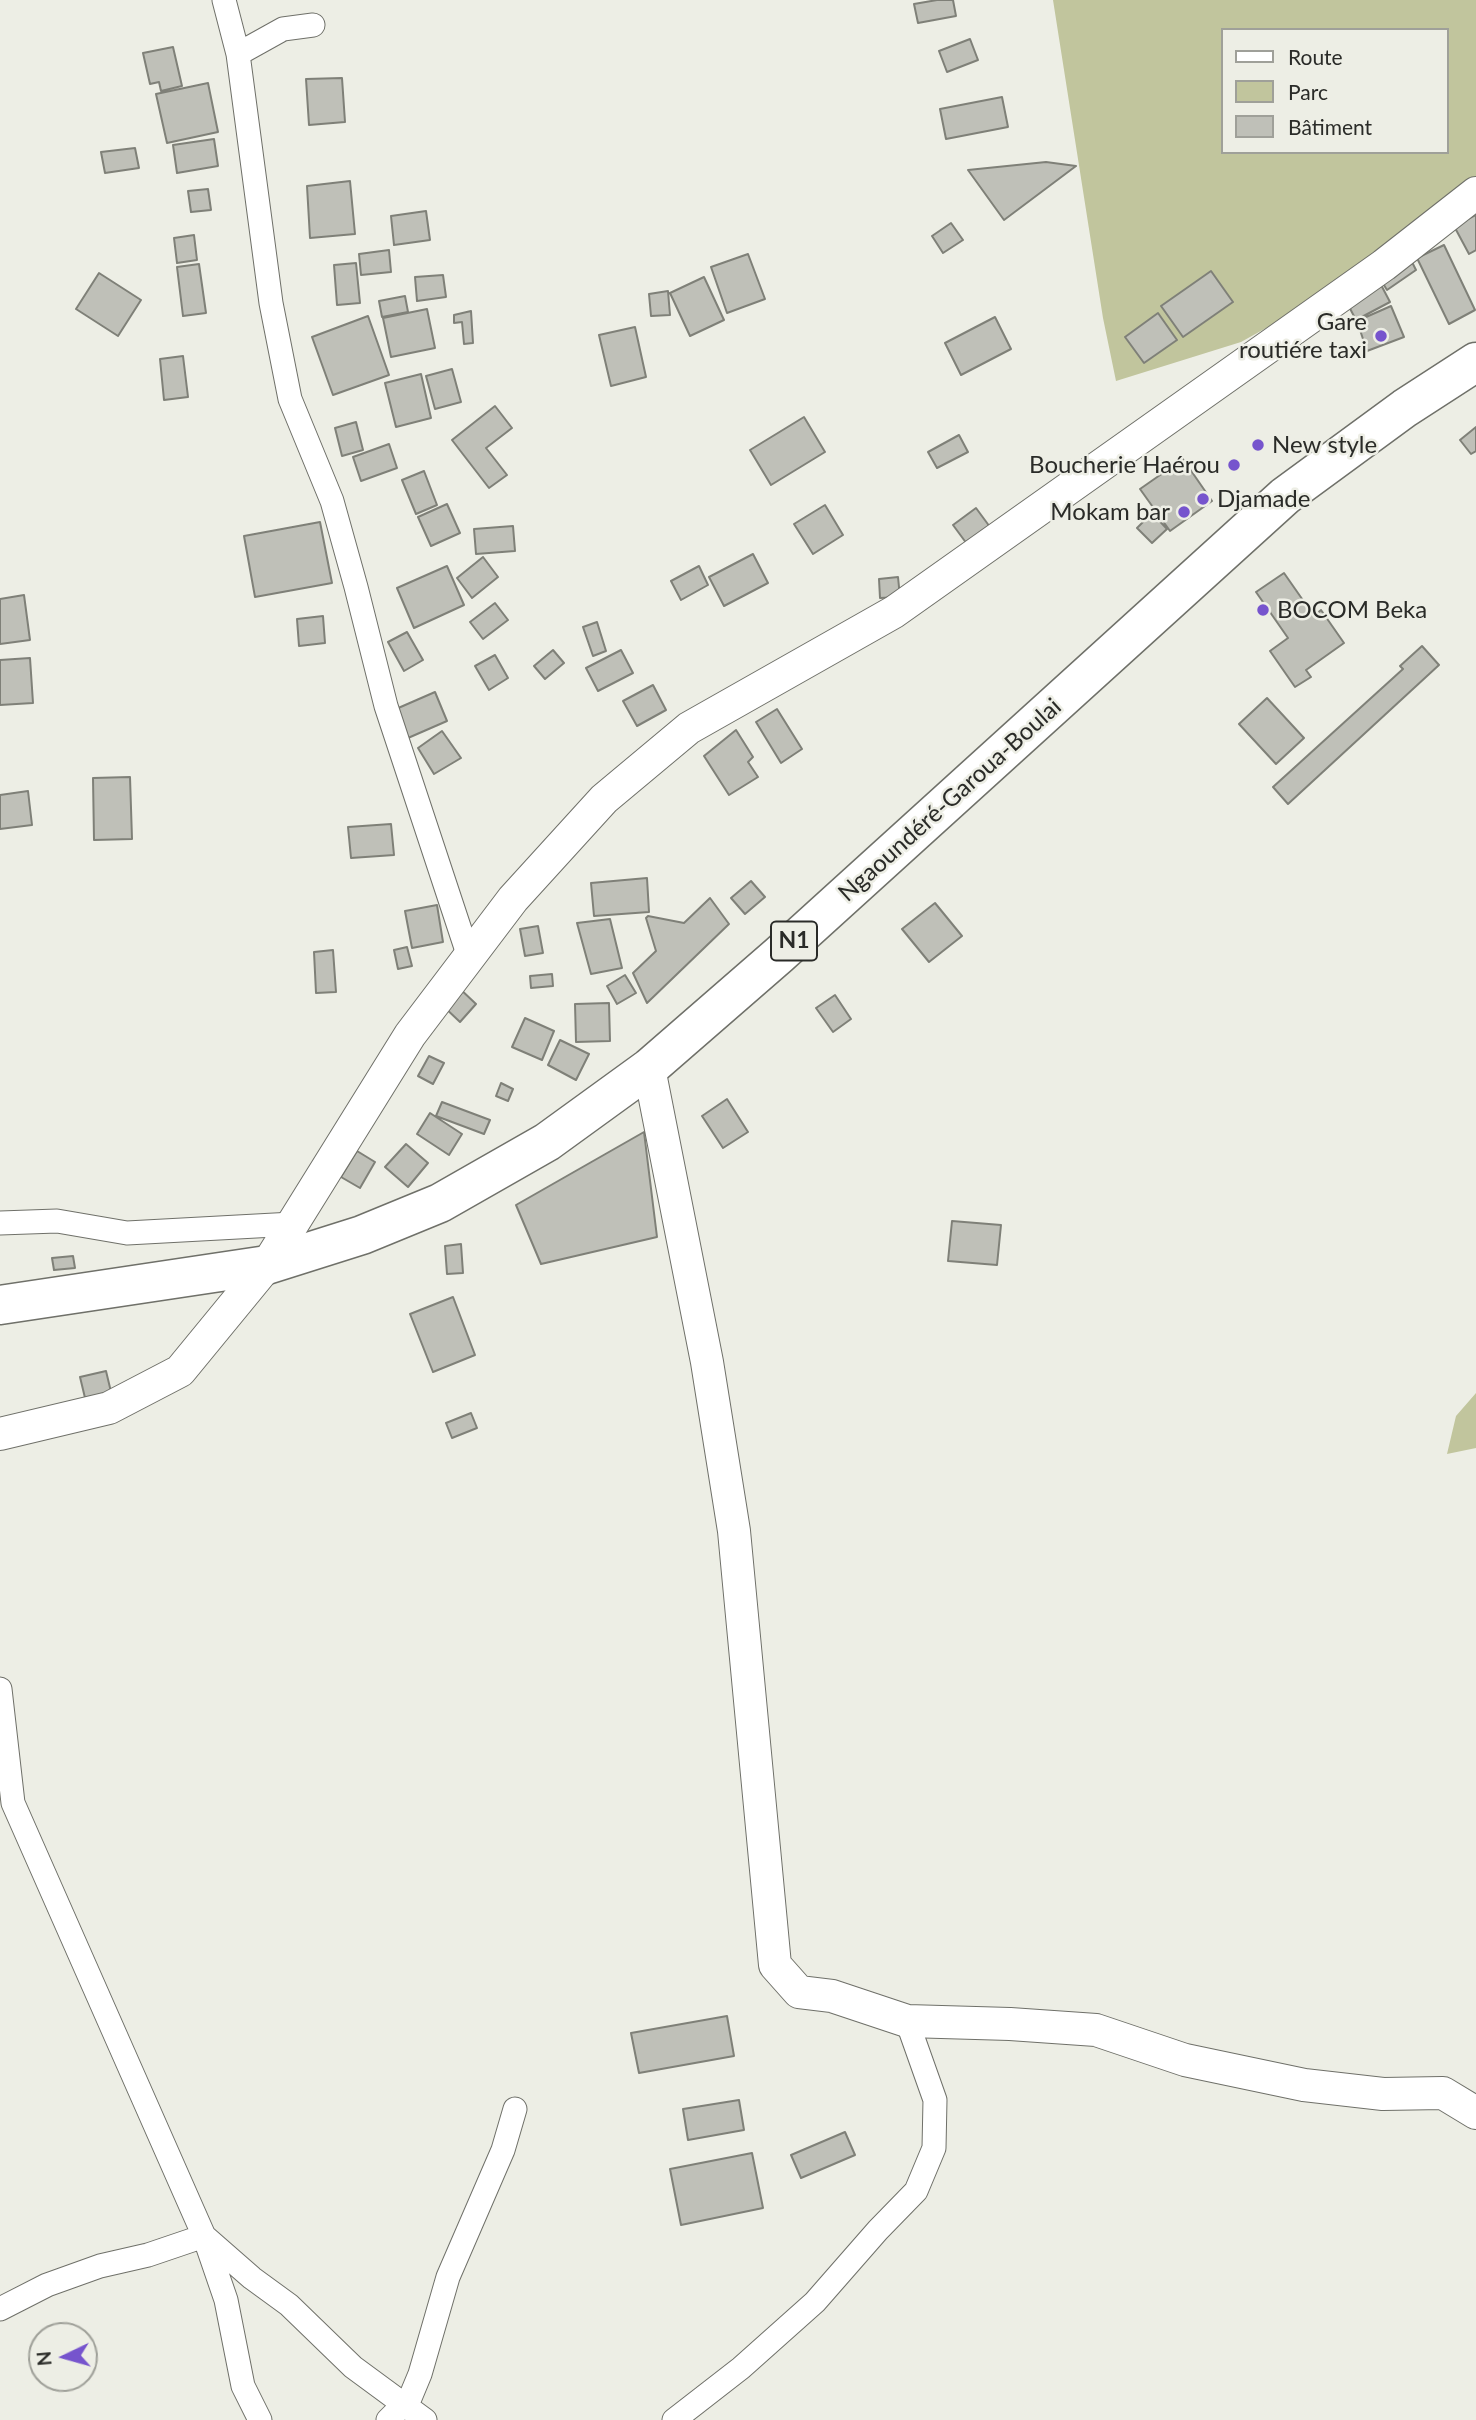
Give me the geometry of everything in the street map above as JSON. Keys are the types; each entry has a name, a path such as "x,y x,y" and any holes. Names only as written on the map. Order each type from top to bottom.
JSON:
{"highway":[{"name":"Ngaoundéré-Garoua-Boulai","path":"0,1305 267,1265 362,1235 440,1202 547,1142 649,1068 779,955 1285,496 1405,408 1476,362"}],"street":[{"path":"224,0 238,54 271,303 290,399 332,502 386,706 469,957"},
{"path":"238,54 283,29 313,25"},
{"path":"0,1434 109,1408 180,1371 267,1265 410,1035 513,899 604,799 689,728 894,612 1384,265 1476,193"},
{"path":"649,1068 716,1416 734,1531 775,1965 799,1992 832,1996 907,2021 1096,2030 1185,2060 1304,2085 1383,2094 1443,2093 1476,2113"},
{"path":"0,1223 57,1221 127,1233 293,1224"},
{"path":"0,1689 13,1803 204,2236 226,2300 243,2386 260,2420"},
{"path":"674,2420 741,2368 815,2302 916,2191 934,2148 935,2100 907,2021"},
{"path":"395,2412 410,2398 421,2374 445,2285 503,2150 515,2109"},
{"path":"0,2309 58,2281 204,2236"},
{"path":"204,2236 252,2278 289,2305 395,2412 425,2420"}],"green space":[{"path":"1053,0 1476,0 1476,196 1435,234 1241,342 1116,381 1103,318"},
{"path":"1476,1393 1476,1448 1447,1454 1456,1416"}],"building":[{"path":"953,0 956,16 918,23 914,4"},
{"path":"970,39 978,60 947,72 939,51"},
{"path":"173,47 182,86 161,91 159,82 150,84 143,53"},
{"path":"342,78 345,122 309,125 306,79"},
{"path":"208,83 218,132 167,143 156,94"},
{"path":"1002,97 1008,127 946,139 940,109"},
{"path":"214,139 218,166 177,173 173,145"},
{"path":"135,148 139,168 105,173 101,152"},
{"path":"1046,162 1076,166 1004,220 968,170"},
{"path":"350,181 355,234 310,238 307,186"},
{"path":"208,189 211,210 191,212 188,191"},
{"path":"426,211 430,240 394,245 391,216"},
{"path":"1476,215 1476,250 1469,254 1454,226"},
{"path":"951,223 963,240 943,253 932,236"},
{"path":"194,235 197,260 177,263 174,238"},
{"path":"1444,245 1475,310 1449,324 1417,258"},
{"path":"389,250 391,272 361,275 359,254"},
{"path":"748,254 765,299 727,313 711,267"},
{"path":"1409,256 1416,270 1387,290 1379,277"},
{"path":"356,263 360,303 337,305 334,265"},
{"path":"199,264 206,313 183,316 177,267"},
{"path":"1211,271 1233,302 1183,337 1161,306"},
{"path":"99,273 141,300 118,336 76,309"},
{"path":"443,275 446,297 417,301 415,277"},
{"path":"704,277 724,320 690,336 670,293"},
{"path":"1379,281 1390,302 1356,320 1345,299"},
{"path":"668,291 670,315 651,316 649,294"},
{"path":"405,296 408,312 382,317 379,301"},
{"path":"1391,306 1404,337 1367,351 1357,321"},
{"path":"427,309 435,348 391,357 383,318"},
{"path":"471,311 473,343 464,344 462,322 454,323 454,315"},
{"path":"1158,313 1177,340 1144,363 1125,337"},
{"path":"368,316 389,375 333,395 312,337"},
{"path":"995,317 1011,349 961,375 945,343"},
{"path":"635,327 646,377 611,386 599,335"},
{"path":"183,356 188,397 164,400 160,359"},
{"path":"452,369 461,402 435,409 426,376"},
{"path":"421,374 431,418 396,427 385,383"},
{"path":"495,406 512,428 486,448 507,475 489,488 452,440"},
{"path":"804,417 825,452 771,485 750,450"},
{"path":"356,422 363,450 342,456 335,428"},
{"path":"1476,427 1476,451 1471,454 1460,440"},
{"path":"959,435 968,452 937,468 928,452"},
{"path":"389,444 397,468 361,481 353,457"},
{"path":"1183,459 1212,501 1170,531 1140,489"},
{"path":"424,471 437,505 416,514 402,480"},
{"path":"447,504 460,533 431,546 418,517"},
{"path":"825,505 843,535 813,554 794,524"},
{"path":"976,508 990,527 967,544 953,525"},
{"path":"1152,513 1167,529 1152,543 1137,528"},
{"path":"320,522 332,583 255,597 244,536"},
{"path":"513,526 515,551 476,554 474,529"},
{"path":"753,554 768,583 724,606 709,577"},
{"path":"483,557 498,577 472,598 457,578"},
{"path":"447,566 464,605 414,628 397,588"},
{"path":"699,566 708,585 681,600 671,581"},
{"path":"1284,573 1314,616 1321,610 1344,643 1306,670 1311,677 1295,687 1270,651 1288,638 1256,592"},
{"path":"898,577 900,597 880,598 879,579"},
{"path":"24,595 30,640 0,644 0,599"},
{"path":"495,603 508,620 483,639 470,622"},
{"path":"323,616 325,643 299,646 297,619"},
{"path":"597,622 606,651 593,656 583,627"},
{"path":"407,632 423,660 404,671 388,642"},
{"path":"1422,646 1439,665 1288,804 1273,787 1403,669 1400,666"},
{"path":"553,650 564,663 545,679 534,666"},
{"path":"621,650 633,673 598,691 586,668"},
{"path":"495,655 508,678 489,690 475,666"},
{"path":"30,658 33,703 0,705 0,660"},
{"path":"653,685 666,710 637,726 623,701"},
{"path":"435,692 447,721 408,738 396,709"},
{"path":"1267,698 1304,738 1276,764 1239,724"},
{"path":"777,709 802,749 781,763 756,722"},
{"path":"736,730 753,757 748,762 758,777 729,795 704,756"},
{"path":"442,731 461,758 434,774 418,748"},
{"path":"130,777 132,839 94,840 93,778"},
{"path":"28,791 32,825 0,829 0,795"},
{"path":"391,824 394,855 351,858 348,827"},
{"path":"647,878 649,912 594,916 591,883"},
{"path":"751,881 765,897 745,914 731,898"},
{"path":"710,898 729,924 647,1003 633,973 656,951 646,918 648,916 684,923"},
{"path":"935,903 962,936 929,962 902,929"},
{"path":"437,905 443,942 412,948 405,911"},
{"path":"610,919 622,968 591,974 577,923"},
{"path":"538,926 543,953 525,956 520,929"},
{"path":"407,947 412,966 398,969 394,950"},
{"path":"333,950 336,992 316,993 314,952"},
{"path":"552,974 553,986 531,988 530,976"},
{"path":"625,975 636,993 617,1004 607,986"},
{"path":"457,986 476,1004 460,1022 441,1004"},
{"path":"835,995 851,1019 833,1032 816,1008"},
{"path":"609,1003 610,1041 576,1042 575,1004"},
{"path":"525,1018 554,1031 542,1060 512,1047"},
{"path":"560,1040 589,1054 576,1080 548,1065"},
{"path":"429,1056 444,1063 433,1084 418,1076"},
{"path":"501,1083 513,1089 508,1101 496,1096"},
{"path":"727,1099 748,1132 723,1148 702,1116"},
{"path":"442,1102 490,1120 484,1134 436,1116"},
{"path":"430,1113 462,1134 449,1155 417,1134"},
{"path":"644,1132 657,1237 541,1264 516,1205"},
{"path":"406,1144 428,1163 408,1187 385,1167"},
{"path":"357,1151 375,1162 360,1188 341,1177"},
{"path":"952,1221 1001,1225 997,1265 948,1261"},
{"path":"461,1244 463,1273 447,1274 445,1246"},
{"path":"73,1256 75,1268 54,1270 52,1258"},
{"path":"453,1297 475,1355 433,1372 410,1314"},
{"path":"106,1371 112,1396 86,1402 80,1377"},
{"path":"471,1413 477,1428 452,1438 446,1423"},
{"path":"727,2016 734,2056 639,2073 631,2033"},
{"path":"739,2100 744,2130 688,2140 683,2109"},
{"path":"845,2132 855,2155 801,2178 791,2155"},
{"path":"752,2153 763,2208 681,2225 670,2169"}],"place":[{"name":"Gare routiére taxi","path":"1381,336"},
{"name":"New style","path":"1258,445"},
{"name":"Boucherie Haérou","path":"1234,465"},
{"name":"Djamade","path":"1203,499"},
{"name":"Mokam bar","path":"1184,512"},
{"name":"BOCOM Beka","path":"1263,610"}]}
